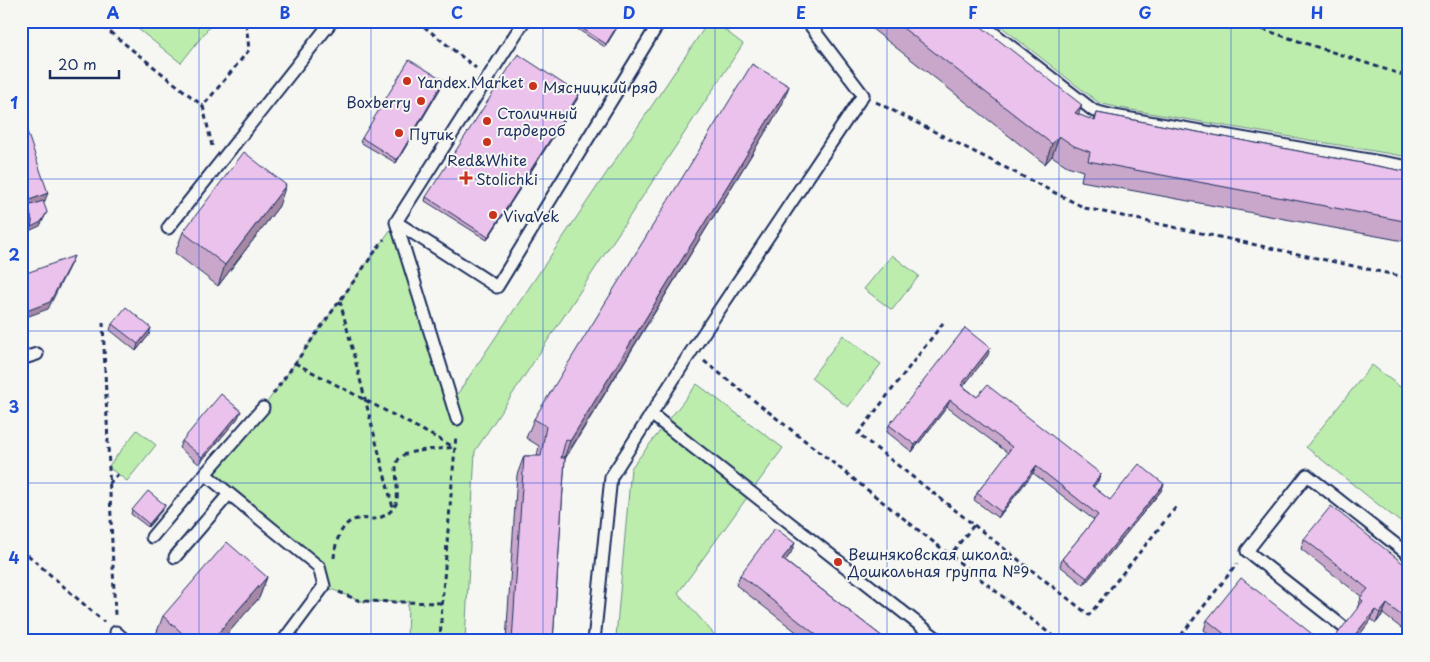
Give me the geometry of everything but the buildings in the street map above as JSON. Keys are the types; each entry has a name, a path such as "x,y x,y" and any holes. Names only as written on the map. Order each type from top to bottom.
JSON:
{"lane":[{"path":"168,228 332,21"},
{"path":"457,419 396,222 524,21"},
{"path":"396,222 497,287 660,21"},
{"path":"594,641 611,477 691,352 862,95 807,21"},
{"path":"978,21 1094,111 1409,167"},
{"path":"21,359 37,354"},
{"path":"152,537 263,408"},
{"path":"651,414 940,641"},
{"path":"205,474 319,567 324,586 283,641"},
{"path":"1346,629 1247,552 1307,475 1409,556"},
{"path":"175,557 229,494"},
{"path":"116,632 126,641"}],"path":[{"path":"96,21 203,106 217,166"},
{"path":"203,106 249,50 246,21"},
{"path":"417,21 488,78"},
{"path":"1237,21 1409,77"},
{"path":"862,95 1085,208 1409,278"},
{"path":"263,408 396,222"},
{"path":"340,300 393,509"},
{"path":"103,322 116,632"},
{"path":"943,323 858,434 1089,615 1177,506"},
{"path":"691,352 1059,641"},
{"path":"295,363 455,447"},
{"path":"440,641 457,419"},
{"path":"442,603 360,601 324,586 333,564 339,536 344,527 352,521 363,518 376,519 393,509 397,502 397,461 411,452 455,447"},
{"path":"109,485 118,474"},
{"path":"950,555 974,525"},
{"path":"21,549 116,632"},
{"path":"1190,641 1182,634 1247,552"}],"green space":[{"path":"128,21 214,21 181,63"},
{"path":"709,21 713,21 743,44 475,451 465,641 407,641 408,602 360,601 324,586 319,567 205,474 263,408 396,222 452,402"},
{"path":"994,21 1409,21 1409,157 1099,103"},
{"path":"892,255 919,276 892,310 864,289"},
{"path":"843,335 881,364 848,407 811,378"},
{"path":"1372,365 1409,394 1409,529 1306,447"},
{"path":"697,384 783,448 678,593 720,641 618,641 616,637 631,468"},
{"path":"137,430 156,445 127,481 108,467"}],"place":[{"name":"Yandex.Market","path":"407,81"},
{"name":"Мясницкий ряд","path":"533,86"},
{"name":"Boxberry","path":"421,101"},
{"name":"Столичный гардероб","path":"487,121"},
{"name":"Путик","path":"399,133"},
{"name":"Red&White","path":"487,142"},
{"name":"Stolichki","path":"466,178"},
{"name":"VivaVek","path":"493,215"},
{"name":"Вешняковская школа. Дошкольная группа №9","path":"838,562"}]}
